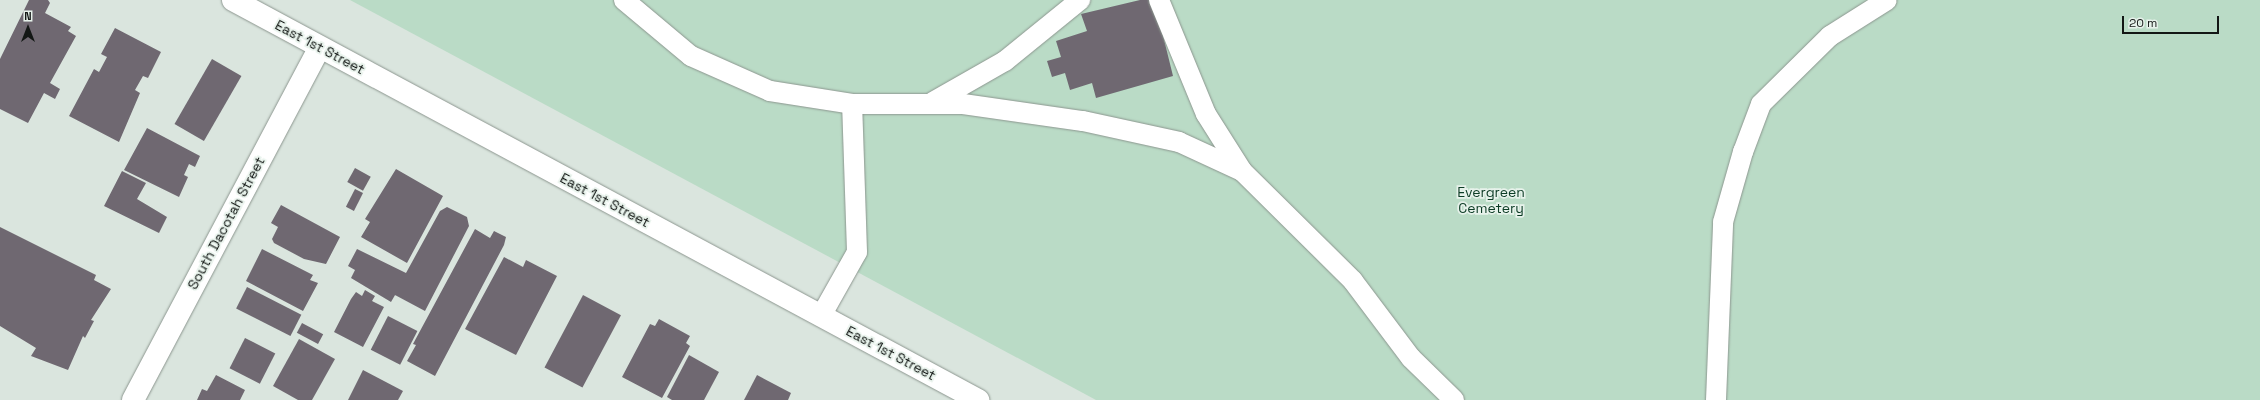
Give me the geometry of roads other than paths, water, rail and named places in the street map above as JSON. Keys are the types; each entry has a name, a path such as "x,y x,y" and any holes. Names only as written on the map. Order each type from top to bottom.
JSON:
{"street":[{"name":"East 1st Street","path":"233,0 978,400"},
{"name":"South Dacotah Street","path":"133,400 320,47"}],"lane":[{"path":"624,0 691,56 770,91 852,104 933,102 964,104 1083,121 1179,142 1242,171"},
{"path":"933,102 1005,61 1080,0"},
{"path":"1159,0 1206,114 1242,171 1353,281 1410,358 1454,400"},
{"path":"1716,400 1723,222 1743,152 1761,104 1830,36 1887,0"},
{"path":"822,316 857,252 852,104"}],"park label":[{"name":"Evergreen Cemetery","path":"1491,200"}]}
